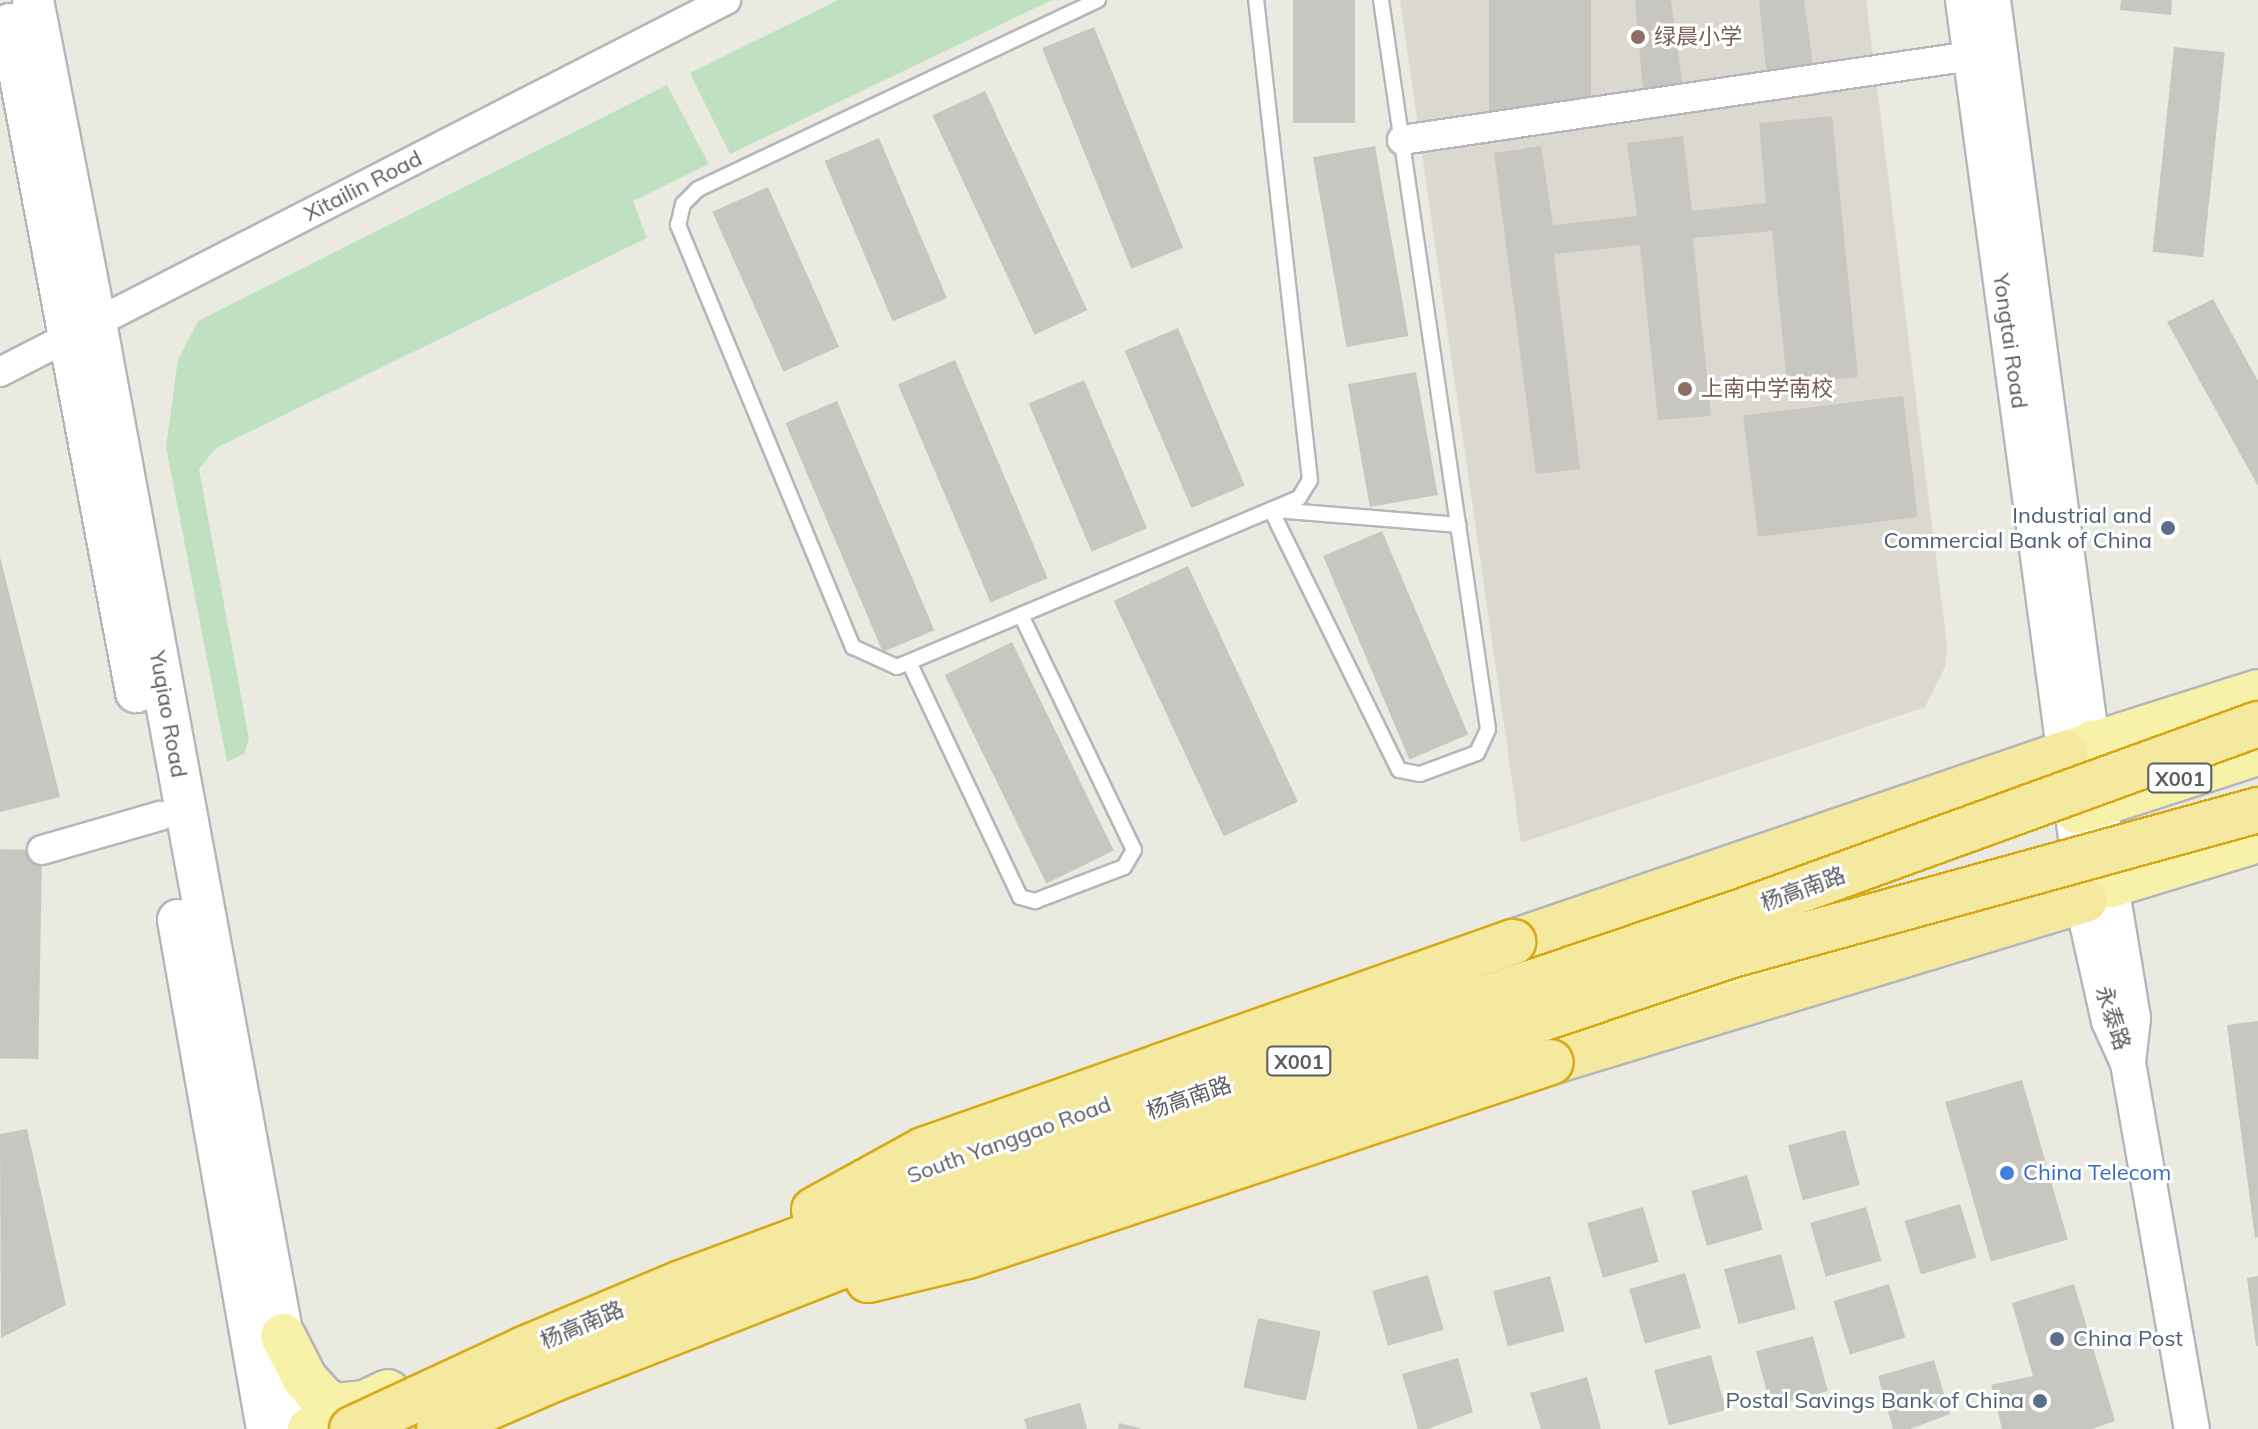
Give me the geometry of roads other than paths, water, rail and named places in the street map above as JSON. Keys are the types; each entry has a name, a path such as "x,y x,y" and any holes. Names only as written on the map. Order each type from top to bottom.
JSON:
{"highway":[{"name":"杨高南路","path":"359,1416 524,1349 684,1273 1743,911 2258,724"},
{"path":"684,1273 923,1150 1684,885 2083,791"},
{"name":"杨高南路","path":"439,1429 706,1328 913,1238 1200,1133 1732,955 2258,810"},
{"path":"706,1328 968,1256 1719,1010 1806,985 2093,885"}],"main road":[{"name":"Yuqiao Road","path":"5,0 82,330 300,1429"},
{"name":"Yuqiao Road","path":"33,0 160,816 267,1429"},
{"path":"2258,692 2151,725 2083,791 2093,885 2180,864 2258,840"},
{"name":"X001","path":"2083,791 2258,753"},
{"name":"X001","path":"2083,791 2258,778"},
{"name":"South Yanggao Road","path":"684,1273 999,1141 2083,791"},
{"name":"X001","path":"475,1429 706,1328 1104,1191 1749,977 2093,885"},
{"path":"1749,977 1806,985"},
{"path":"684,1273 706,1328"},
{"path":"283,1336 298,1369 323,1399 359,1416"},
{"path":"310,1429 359,1416"}],"street":[{"name":"Xitailin Road","path":"0,372 726,0"},
{"path":"1963,0 1985,54 2083,791"},
{"path":"1985,54 1993,0"},
{"path":"1402,140 1985,54"},
{"path":"42,850 160,816"},
{"name":"永泰路","path":"2093,885 2109,1021 2128,1063 2192,1429"}],"lane":[{"path":"1098,0 698,189 683,204 678,225 853,647 897,667 1299,498 1310,480 1256,0"},
{"path":"1271,510 1399,770 1420,774 1477,753 1488,729 1381,0"},
{"path":"1271,510 1458,525"},
{"path":"909,662 1020,897 1035,901 1124,867 1134,850 1021,615"}],"place":[{"name":"绿晨小学","path":"1638,37"},
{"name":"上南中学南校","path":"1685,389"},
{"name":"Industrial and Commercial Bank of China","path":"2168,528"},
{"name":"China Telecom","path":"2007,1173"},
{"name":"China Post","path":"2057,1339"},
{"name":"Postal Savings Bank of China","path":"2040,1401"}]}
